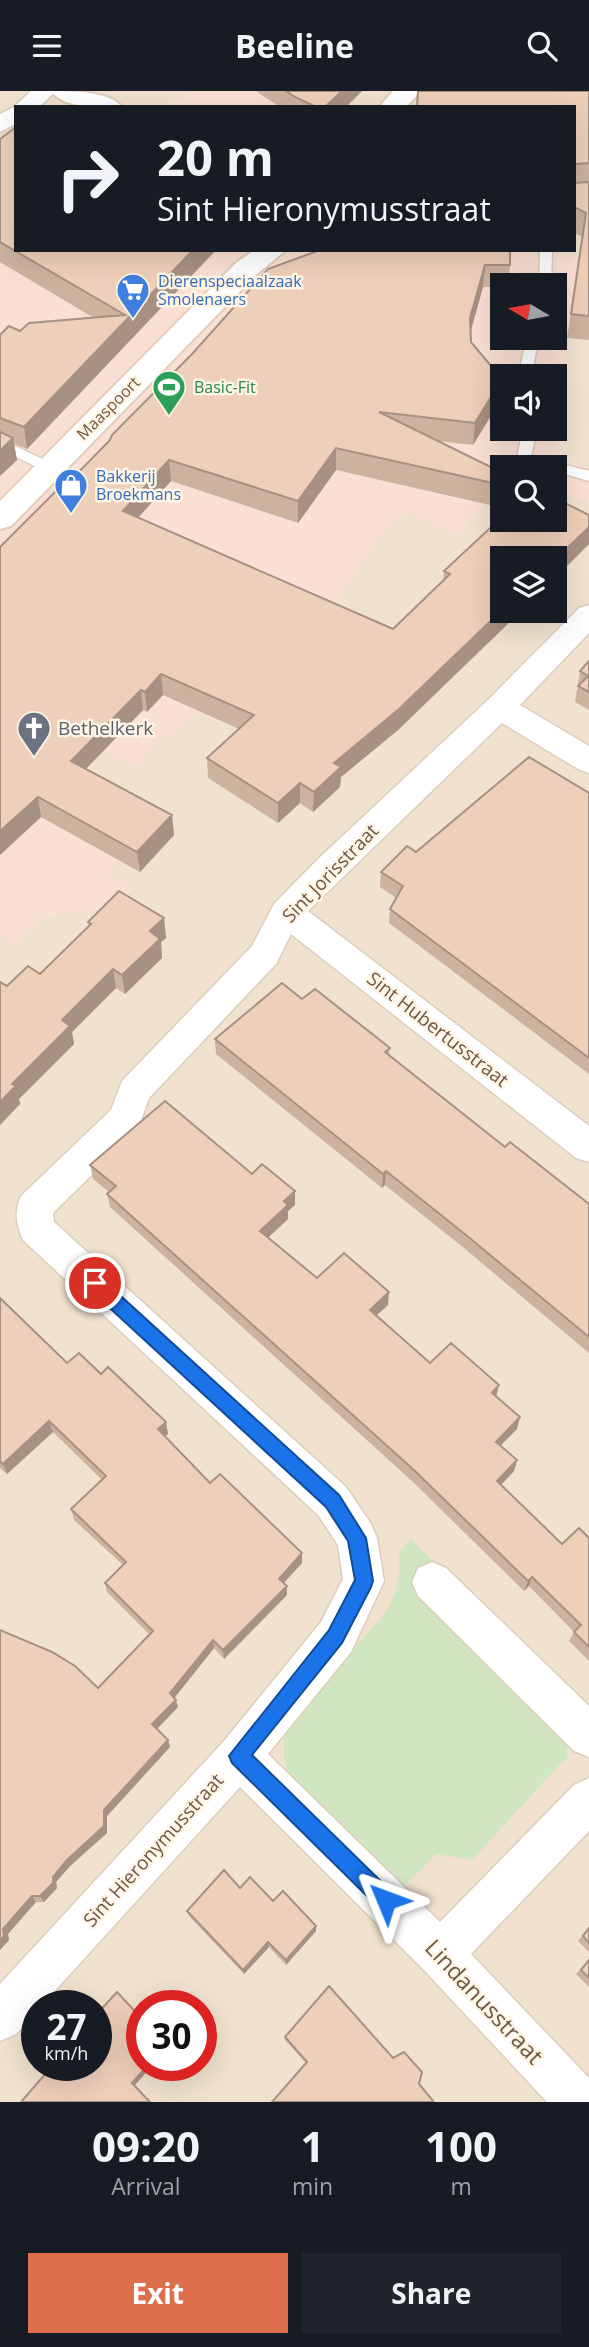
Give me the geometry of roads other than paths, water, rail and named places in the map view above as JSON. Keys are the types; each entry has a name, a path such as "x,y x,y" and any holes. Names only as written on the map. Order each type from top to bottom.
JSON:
{"street":[{"path":"27,105 45,91"},
{"path":"64,91 104,105"},
{"path":"393,105 408,91"},
{"name":"Maaspoort","path":"0,519 252,259 268,252"},
{"name":"Sint Jorisstraat","path":"34,1207 126,1118 134,1091 264,955 286,913 328,869 500,707 589,615"},
{"path":"500,707 589,761"},
{"name":"Sint Hubertusstraat","path":"286,913 326,941 589,1147"},
{"name":"Sint Hieronymusstraat","path":"0,2018 239,1756 335,1637 364,1581 357,1538 332,1501 36,1229 34,1207"},
{"path":"432,1582 589,1737"},
{"name":"Lindanusstraat","path":"239,1756 440,1954 579,2102"},
{"path":"440,1954 589,1800"}],"lane":[{"path":"545,273 546,252"},
{"path":"528,441 524,458 589,476"},
{"path":"0,443 48,467"}],"place":[{"name":"Dierenspeciaalzaak Smolenaers","path":"133,320"},
{"name":"Basic-Fit","path":"169,417"},
{"name":"Bakkerij Broekmans","path":"71,515"},
{"name":"Bethelkerk","path":"34,758"}]}
